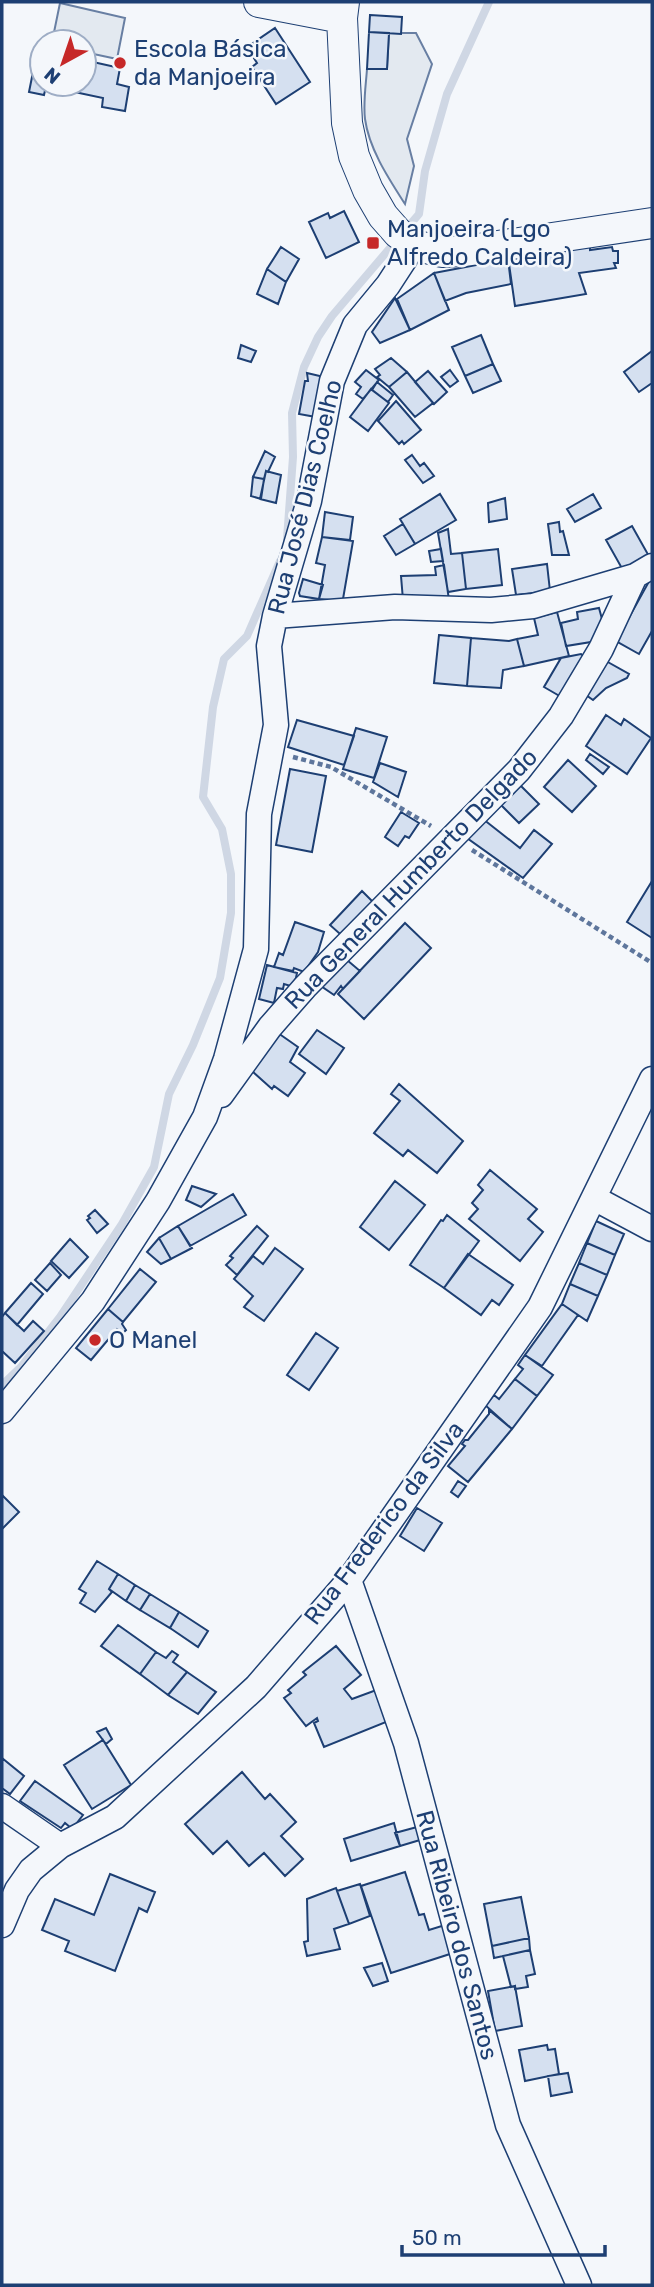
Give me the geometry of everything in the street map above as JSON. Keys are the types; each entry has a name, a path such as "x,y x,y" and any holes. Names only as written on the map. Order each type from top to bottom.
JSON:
{"street":[{"path":"259,2 343,10 347,123 354,156 368,190 383,216 398,233 414,245 442,252 465,251 652,223"},
{"name":"Rua José Dias Coelho","path":"2,1411 93,1301 158,1201 205,1117 226,1059 256,949 259,814 276,725 269,646 275,617 309,502 332,381 355,326 388,285 414,245"},
{"path":"275,617 395,607 491,610 533,606 643,571"},
{"name":"Rua General Humberto Delgado","path":"205,1117 270,1027 305,987 519,770 561,716 643,571"},
{"name":"Rua Frederico da Silva","path":"2,1925 17,1890 31,1870 60,1846 115,1817 246,1696 349,1580 540,1307 652,1079"},
{"path":"594,1198 652,1228"},
{"name":"Rua Ribeiro dos Santos","path":"349,1580 406,1743 508,2125 579,2285"},
{"path":"2,1806 60,1846"}],"shaded area":[{"path":"60,3 125,18 117,59 98,55 98,28 55,28"},
{"path":"389,33 416,33 432,64 407,139 414,166 405,204 375,152 365,119 367,69 387,69"}],"building":[{"path":"370,15 402,17 401,34 369,32"},
{"path":"275,28 310,82 276,104 252,67 257,63 247,47"},
{"path":"369,32 389,33 387,69 367,69"},
{"path":"98,63 120,68 117,84 129,87 125,111 102,107 103,98 98,97"},
{"path":"344,211 359,242 326,258 309,222 328,213 330,218"},
{"path":"590,246 590,250 612,247 613,251 618,251 618,263 614,263 616,268 579,273 586,294 515,306 509,264 530,260 529,255"},
{"path":"281,247 299,259 286,282 267,269"},
{"path":"508,259 511,284 466,293 445,301 434,273"},
{"path":"267,269 286,282 278,304 257,294"},
{"path":"434,273 449,310 410,330 397,299"},
{"path":"395,298 410,330 380,343 372,332"},
{"path":"481,335 493,364 465,376 452,347"},
{"path":"241,345 256,351 251,362 238,358"},
{"path":"652,351 652,383 639,392 624,372"},
{"path":"391,358 407,372 389,387 377,377 380,375 375,369"},
{"path":"493,364 501,381 473,393 465,376"},
{"path":"366,370 379,380 363,399 356,394 361,387 355,382"},
{"path":"450,370 458,381 450,387 441,377"},
{"path":"428,371 447,392 434,404 415,382"},
{"path":"407,372 433,403 415,417 389,387"},
{"path":"307,373 324,377 316,417 299,414 305,381 308,381"},
{"path":"377,382 393,395 388,402 372,390"},
{"path":"371,389 389,403 368,431 350,417"},
{"path":"396,401 421,430 404,444 402,441 399,444 378,421"},
{"path":"265,451 275,457 264,479 253,477"},
{"path":"412,455 420,466 424,463 434,476 423,483 405,460"},
{"path":"266,471 281,475 276,503 260,499"},
{"path":"253,477 264,479 261,499 251,496"},
{"path":"440,494 456,520 415,544 400,519"},
{"path":"593,494 601,508 575,522 567,509"},
{"path":"505,498 507,519 489,522 488,503"},
{"path":"325,512 353,517 350,540 322,537"},
{"path":"559,522 569,555 552,555 548,524"},
{"path":"403,524 415,544 396,555 384,536"},
{"path":"632,526 650,558 624,572 606,540"},
{"path":"448,529 451,554 462,553 466,589 448,592 438,533"},
{"path":"322,537 353,541 341,601 319,599 325,565 316,563"},
{"path":"441,549 443,561 431,562 429,551"},
{"path":"498,549 502,585 466,589 462,553"},
{"path":"547,564 550,591 516,595 512,569"},
{"path":"444,565 449,600 403,600 401,576 436,575 435,567"},
{"path":"652,576 652,631 639,654 616,641"},
{"path":"303,579 323,585 319,599 300,596"},
{"path":"599,608 605,630 597,641 566,646 561,623 578,619 577,612"},
{"path":"557,612 569,656 524,666 517,639 538,635 534,618"},
{"path":"439,635 471,638 467,686 434,683"},
{"path":"471,638 509,641 517,639 524,666 503,670 501,688 467,686"},
{"path":"581,654 587,659 563,698 544,687 561,658"},
{"path":"606,661 629,674 627,678 606,688 593,700 586,695"},
{"path":"606,715 621,725 624,719 651,738 627,774 586,746"},
{"path":"297,720 354,736 344,765 288,747"},
{"path":"356,728 387,737 374,778 343,769"},
{"path":"590,754 609,767 603,774 586,760"},
{"path":"568,760 596,786 572,812 544,787"},
{"path":"380,763 406,772 398,797 373,782"},
{"path":"290,769 326,776 312,852 276,845"},
{"path":"519,784 539,804 519,823 499,803"},
{"path":"401,812 419,823 409,838 405,836 398,846 385,837"},
{"path":"483,819 520,848 534,830 552,844 523,878 467,838"},
{"path":"652,881 652,938 627,922"},
{"path":"362,891 373,902 340,934 330,925"},
{"path":"295,922 324,932 318,952 304,972 294,968 293,971 274,967 279,953 283,955"},
{"path":"405,923 431,948 364,1019 338,994"},
{"path":"347,960 360,971 334,995 321,986"},
{"path":"267,965 297,973 294,987 284,984 283,989 277,988 274,1003 259,999"},
{"path":"317,1030 344,1048 326,1074 299,1054"},
{"path":"278,1033 298,1047 290,1062 305,1073 288,1096 274,1086 272,1089 252,1071"},
{"path":"399,1084 463,1141 437,1173 408,1150 403,1156 374,1133 400,1101 391,1094"},
{"path":"490,1170 537,1209 528,1219 543,1232 520,1261 469,1219 478,1209 472,1203 483,1190 478,1185"},
{"path":"395,1181 425,1205 389,1250 360,1227"},
{"path":"192,1186 216,1194 201,1207 186,1200"},
{"path":"233,1194 246,1215 190,1246 178,1226"},
{"path":"95,1210 108,1224 97,1233 87,1220"},
{"path":"447,1215 479,1241 444,1288 410,1265"},
{"path":"596,1221 624,1234 615,1255 587,1243"},
{"path":"178,1226 192,1248 171,1259 159,1238"},
{"path":"257,1226 268,1236 237,1275 226,1265 233,1258 230,1256"},
{"path":"159,1238 171,1259 161,1264 147,1252"},
{"path":"70,1239 88,1257 69,1278 51,1261"},
{"path":"587,1243 615,1255 607,1275 579,1263"},
{"path":"275,1248 303,1269 264,1321 244,1307 253,1296 234,1279 253,1256 263,1264"},
{"path":"468,1254 513,1285 499,1305 492,1300 481,1315 444,1288"},
{"path":"50,1263 61,1275 47,1291 35,1280"},
{"path":"579,1263 607,1275 598,1296 570,1284"},
{"path":"140,1269 156,1282 123,1322 108,1309"},
{"path":"31,1283 43,1294 17,1325 5,1313"},
{"path":"570,1284 598,1296 587,1321 562,1304"},
{"path":"562,1304 578,1315 542,1366 525,1355"},
{"name":"O Manel","path":"108,1309 123,1322 126,1330 123,1333 117,1329 91,1360 76,1348"},
{"path":"5,1313 24,1331 33,1321 44,1331 15,1363 2,1351 2,1317"},
{"path":"316,1333 338,1348 309,1390 287,1375"},
{"path":"525,1355 553,1375 537,1396 515,1379 523,1369 518,1365"},
{"path":"515,1379 537,1396 512,1429 485,1405 494,1395 499,1399"},
{"path":"489,1410 512,1429 468,1482 448,1466 465,1446 462,1444 465,1440 468,1440 489,1414"},
{"path":"458,1481 466,1486 458,1497 451,1492"},
{"path":"2,1495 19,1512 2,1529"},
{"path":"417,1508 442,1523 424,1551 400,1536"},
{"path":"97,1561 118,1574 109,1589 112,1592 95,1612 80,1603 86,1593 79,1589"},
{"path":"118,1574 135,1585 126,1601 109,1589"},
{"path":"135,1585 150,1594 140,1610 126,1601"},
{"path":"150,1594 179,1612 170,1628 140,1610"},
{"path":"179,1612 208,1631 198,1647 170,1628"},
{"path":"118,1625 156,1652 140,1674 101,1646"},
{"path":"336,1646 361,1675 344,1689 352,1699 379,1689 391,1720 324,1747 314,1723 318,1721 317,1718 306,1726 284,1698 291,1693 288,1690 306,1675 303,1672"},
{"path":"172,1651 178,1655 173,1662 187,1672 168,1695 140,1674 156,1652 166,1658"},
{"path":"187,1672 216,1692 198,1714 168,1695"},
{"path":"106,1728 112,1739 106,1744 97,1732"},
{"path":"103,1740 131,1785 92,1809 64,1765"},
{"path":"2,1758 24,1776 10,1794 2,1788"},
{"path":"242,1772 265,1799 270,1794 296,1822 281,1836 303,1859 285,1876 264,1853 249,1866 227,1841 213,1854 185,1824"},
{"path":"35,1781 83,1815 76,1824 71,1828 65,1823 61,1828 20,1801"},
{"path":"394,1823 400,1846 351,1861 344,1839"},
{"path":"417,1827 420,1840 400,1846 395,1833"},
{"path":"405,1872 419,1915 424,1914 429,1930 445,1925 453,1953 391,1973 361,1886"},
{"path":"110,1874 155,1892 147,1912 139,1908 115,1971 65,1951 69,1941 42,1930 55,1899 94,1915"},
{"path":"360,1884 370,1916 349,1924 337,1891"},
{"path":"336,1888 349,1924 334,1929 340,1949 307,1956 304,1942 308,1941 307,1899"},
{"path":"521,1897 529,1938 492,1946 484,1904"},
{"path":"529,1938 530,1950 494,1958 492,1946"},
{"path":"530,1950 535,1974 526,1976 528,1987 515,1989 515,1986 511,1987 503,1956"},
{"path":"382,1963 388,1981 373,1986 364,1968"},
{"path":"515,1986 522,2026 495,2031 488,1991"},
{"path":"547,2045 548,2050 555,2049 559,2074 525,2081 519,2050"},
{"path":"568,2073 572,2092 551,2096 548,2076"}],"waterway":[{"path":"287,539 293,457 292,413 304,367 318,337 332,316 419,214 425,171 447,94 489,2"},
{"path":"2,1385 21,1367 60,1317 122,1224 154,1167 169,1094 193,1045 220,978 231,913 231,874 222,829 203,797 213,707 224,659 247,636 280,561"}],"place":[{"name":"Escola Básica da Manjoeira","path":"120,63"},
{"name":"Manjoeira (Lgo Alfredo Caldeira)","path":"373,243"},
{"name":"O Manel","path":"95,1340"}]}
